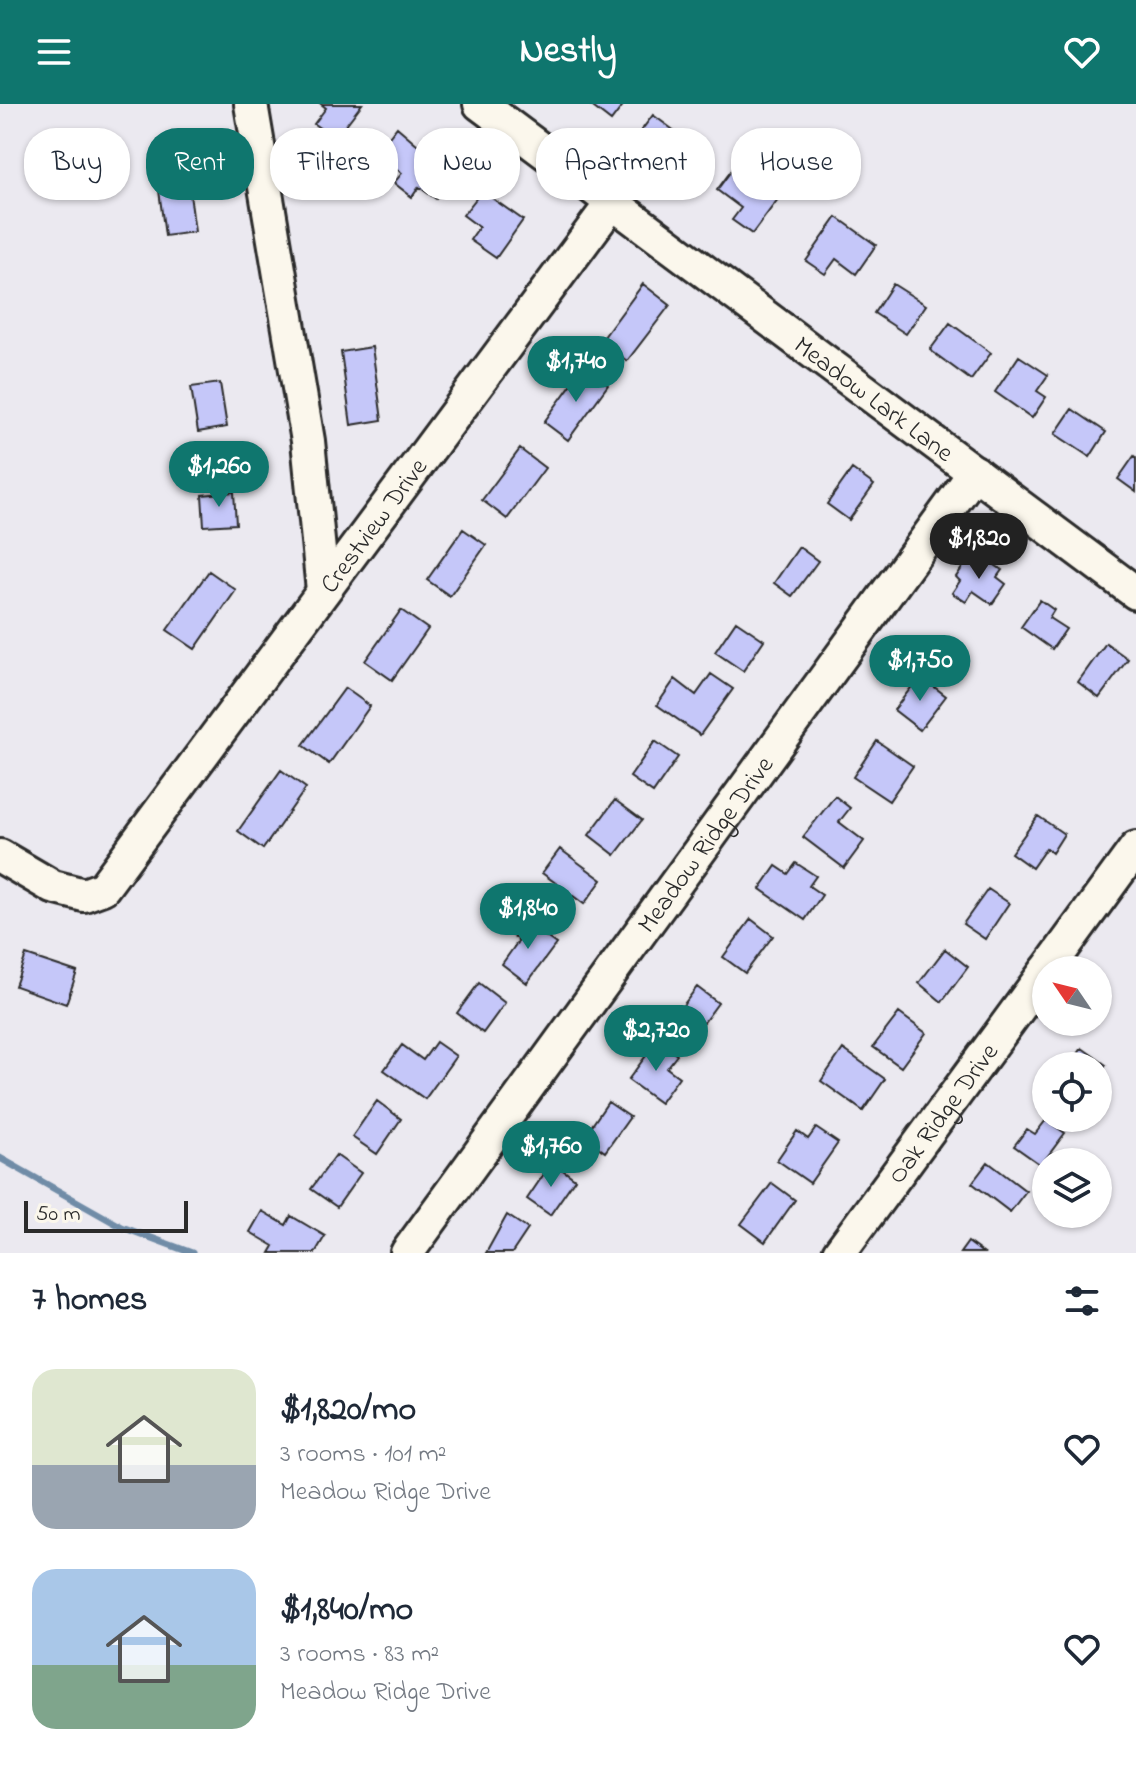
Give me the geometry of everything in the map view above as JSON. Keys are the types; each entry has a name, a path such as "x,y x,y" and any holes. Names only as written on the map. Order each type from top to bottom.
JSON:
{"street":[{"path":"251,104 308,441 323,591"},
{"path":"480,104 612,203"},
{"name":"Crestview Drive","path":"0,856 53,887 84,895 103,888 612,203"},
{"name":"Meadow Lark Lane","path":"612,203 1136,593"},
{"name":"Meadow Ridge Drive","path":"407,1253 975,472"},
{"name":"Oak Ridge Drive","path":"1057,956 1136,848"},
{"name":"Oak Ridge Drive","path":"839,1253 1032,990"}],"building":[{"path":"321,104 362,104 343,128 320,128 314,124 326,108"},
{"path":"589,104 624,104 611,121"},
{"path":"653,115 671,128 643,128"},
{"path":"396,128 414,142 412,197 398,186 402,173 398,170"},
{"path":"731,171 731,200 777,200 752,234 732,220 741,208 717,190"},
{"path":"160,200 191,200 195,232 165,236"},
{"path":"475,200 495,200 523,220 496,258 470,240 479,227 463,215"},
{"path":"837,217 876,245 856,274 836,259 825,274 806,261"},
{"path":"643,284 670,305 627,361 601,341"},
{"path":"893,284 926,305 906,334 874,313"},
{"path":"950,323 991,353 971,380 930,350"},
{"path":"372,347 382,420 351,425 341,352"},
{"path":"1019,356 1048,375 1037,391 1046,397 1032,418 995,392"},
{"path":"584,367 608,385 568,440 544,422"},
{"path":"220,383 227,427 198,432 191,387"},
{"path":"1072,409 1106,432 1090,457 1055,434"},
{"path":"520,449 545,468 507,519 482,500"},
{"path":"1134,456 1136,458 1136,492 1118,479"},
{"path":"852,469 874,485 849,520 827,504"},
{"path":"234,492 236,524 204,526 202,495"},
{"path":"463,529 486,545 450,596 427,580"},
{"path":"799,547 818,561 792,596 774,583"},
{"path":"969,558 981,567 986,559 1002,570 997,577 1006,584 992,604 973,591 966,602 952,593 960,581 956,577"},
{"path":"209,571 236,590 195,649 167,630"},
{"path":"1040,600 1054,610 1049,618 1066,629 1052,649 1021,627"},
{"path":"401,610 428,629 392,680 365,661"},
{"path":"736,621 764,640 743,671 715,652"},
{"path":"1106,643 1128,659 1099,698 1078,682"},
{"path":"711,674 733,689 700,735 657,705 675,679 696,695"},
{"path":"920,676 946,696 920,730 894,710"},
{"path":"345,688 370,706 329,764 303,745"},
{"path":"655,741 678,757 653,793 630,777"},
{"path":"877,741 913,766 889,801 853,777"},
{"path":"281,770 306,788 263,849 238,831"},
{"path":"835,796 850,808 839,822 864,841 844,868 803,837"},
{"path":"615,800 642,820 615,855 589,835"},
{"path":"1038,816 1064,834 1052,853 1046,848 1032,868 1011,853"},
{"path":"560,849 602,880 584,904 573,896 560,913 544,901 557,884 542,873"},
{"path":"796,863 816,876 809,886 822,895 805,920 760,889 776,866 788,874"},
{"path":"988,889 1009,903 985,939 963,924"},
{"path":"520,918 556,944 527,983 502,964 519,940 509,933"},
{"path":"751,919 773,936 745,973 723,957"},
{"path":"945,949 968,967 942,1002 919,983"},
{"path":"26,955 77,972 66,1004 15,986"},
{"path":"479,983 505,1003 483,1033 457,1013"},
{"path":"697,987 718,1003 691,1040 669,1024"},
{"path":"899,1013 926,1033 901,1067 873,1047"},
{"path":"657,1041 677,1055 667,1068 679,1077 660,1103 628,1080"},
{"path":"436,1042 456,1056 425,1099 384,1070 402,1045 423,1060"},
{"path":"843,1049 885,1079 863,1111 821,1081"},
{"path":"377,1101 401,1119 377,1154 352,1137"},
{"path":"608,1102 630,1117 605,1152 584,1137"},
{"path":"816,1128 838,1143 810,1183 777,1160 797,1131 808,1139"},
{"path":"1027,1129 1035,1134 1065,1133 1054,1148 1032,1148 1032,1159 1014,1146"},
{"path":"336,1155 361,1173 337,1207 311,1189"},
{"path":"552,1162 575,1179 550,1215 527,1199"},
{"path":"988,1162 1026,1191 1010,1212 972,1183"},
{"path":"772,1183 795,1200 765,1242 741,1224"},
{"path":"262,1211 286,1225 291,1216 325,1236 315,1253 270,1253 274,1246 250,1232"},
{"path":"507,1215 528,1229 512,1253 486,1253"},
{"path":"968,1242 983,1253 960,1253"}],"waterway":[{"path":"0,1158 122,1227 192,1253"}]}
